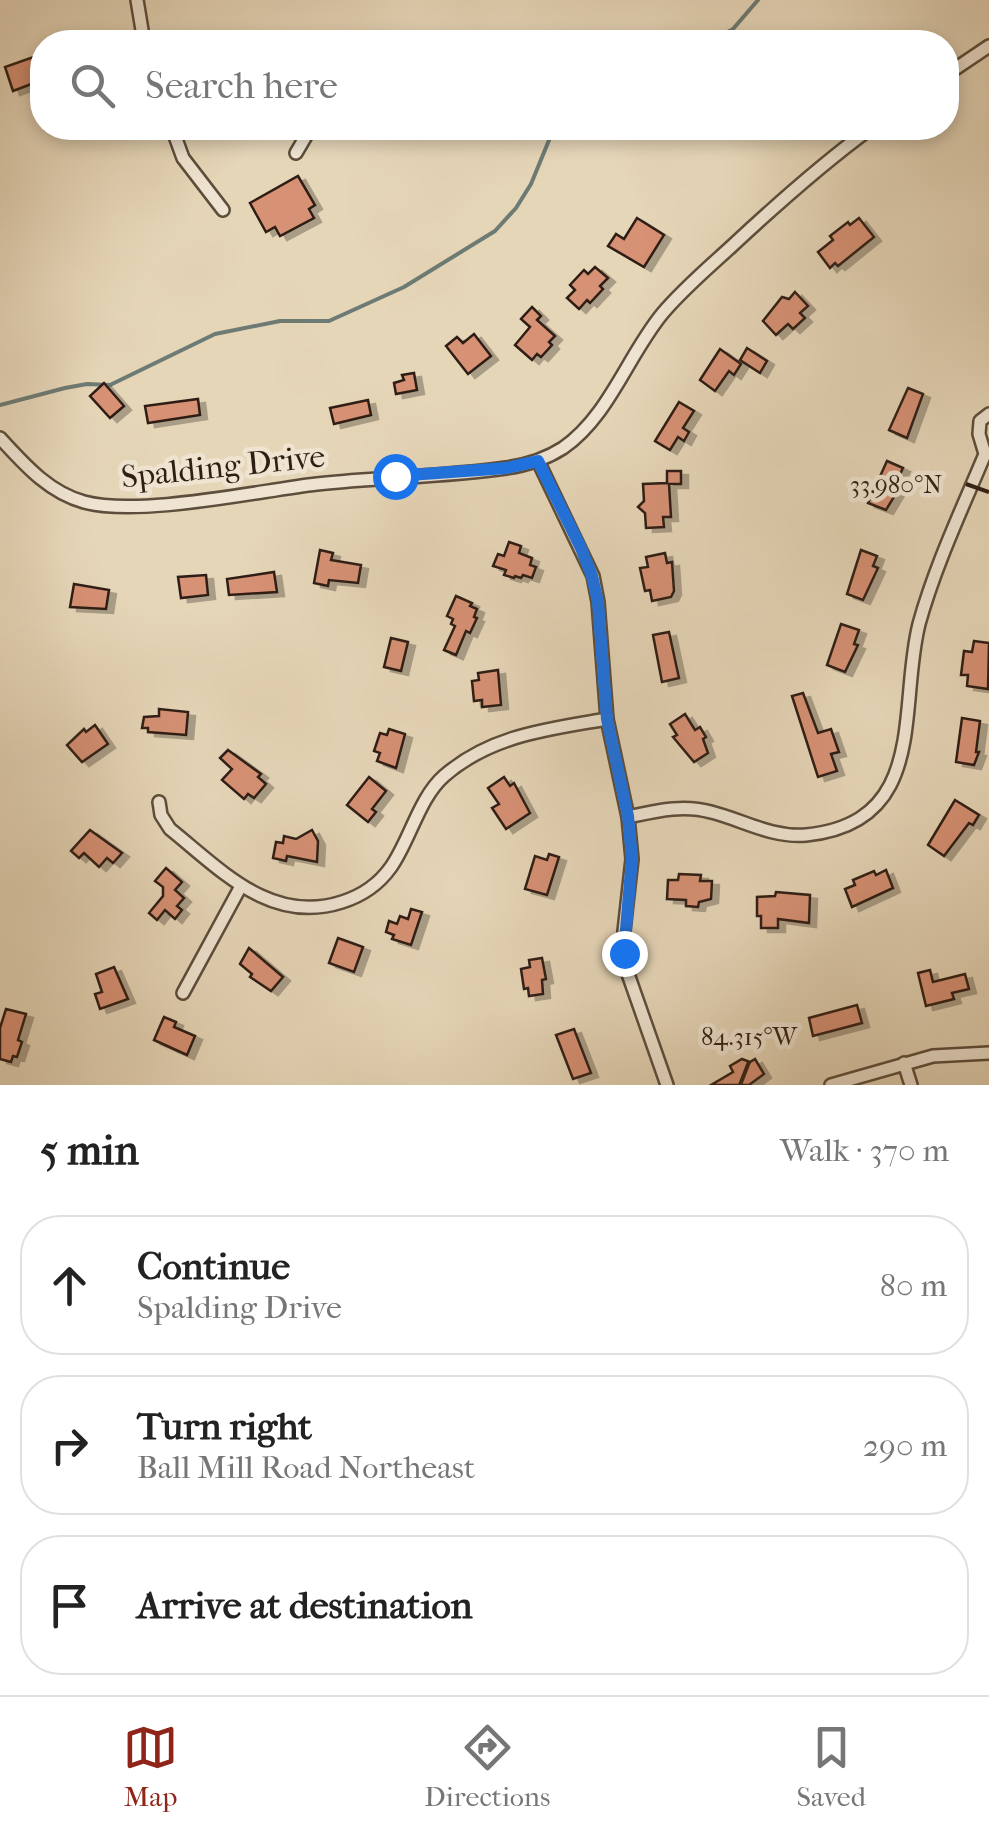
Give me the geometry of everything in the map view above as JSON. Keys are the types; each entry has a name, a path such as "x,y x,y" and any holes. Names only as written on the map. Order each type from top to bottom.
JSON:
{"street":[{"path":"138,0 142,30"},
{"path":"959,68 986,53"},
{"path":"174,140 183,158 223,210"},
{"path":"296,153 304,140"},
{"name":"Spalding Drive","path":"1,442 54,489 83,502 112,506 507,468 538,461 565,446 589,425 645,336 682,292 795,188 856,140"},
{"path":"628,816 667,808 693,808 771,832 803,836 842,826 875,804 892,783 902,759 908,734 910,671 919,624 987,453 979,434 980,421 989,414"},
{"path":"538,461 592,576 598,602 607,719 628,816 632,858 624,932 627,971 667,1085"},
{"path":"158,802 170,829 241,886 266,901 297,908 325,908 352,900 389,870 435,786 460,763 484,748 516,736 607,719"},
{"path":"183,993 241,886"},
{"path":"831,1085 932,1056 989,1053"},
{"path":"904,1063 911,1085"}],"building":[{"path":"30,58 30,85 13,91 5,67"},
{"path":"298,176 315,205 309,209 314,218 280,236 275,227 266,232 250,203"},
{"path":"637,218 664,235 644,267 608,246 616,234 624,239"},
{"path":"859,218 874,237 830,268 818,252 833,240 830,236"},
{"path":"595,267 608,278 590,303 587,300 579,309 567,298 575,290 570,285 584,270 588,274"},
{"path":"795,292 808,306 800,313 805,318 793,329 788,324 776,335 763,321 782,297 789,299"},
{"path":"532,307 541,316 537,320 555,336 541,357 537,354 532,360 515,345 530,327 521,319"},
{"path":"474,334 491,356 468,374 446,346 457,337 463,343"},
{"path":"747,348 767,361 760,373 740,360"},
{"path":"720,349 741,364 734,375 729,371 715,391 700,380"},
{"path":"414,373 417,390 396,394 394,383 404,380 402,375"},
{"path":"104,383 124,406 110,418 90,396"},
{"path":"908,388 923,394 907,438 889,430"},
{"path":"198,399 200,415 148,423 145,406"},
{"path":"368,400 371,415 334,424 330,408"},
{"path":"679,402 694,411 683,428 689,432 684,441 678,437 670,450 655,441"},
{"path":"887,461 903,468 898,479 903,482 886,510 868,503"},
{"path":"667,471 681,471 681,484 669,484 671,517 663,517 664,527 646,528 645,513 638,507 644,501 643,484 667,483"},
{"path":"509,542 521,546 519,553 532,558 530,565 536,567 532,578 504,575 506,570 493,566 498,554 504,556"},
{"path":"320,550 333,553 331,560 361,565 358,583 314,583"},
{"path":"861,550 877,556 873,566 878,568 863,600 847,594"},
{"path":"665,553 667,563 672,562 674,591 671,597 652,601 650,590 645,591 640,568 648,567 646,557"},
{"path":"274,572 277,592 229,595 227,579"},
{"path":"206,575 208,595 181,598 178,577"},
{"path":"74,584 109,590 106,609 70,607"},
{"path":"456,596 472,603 477,618 470,633 466,631 456,655 444,650 455,626 447,616"},
{"path":"841,624 859,630 854,644 858,645 845,672 827,665"},
{"path":"669,632 679,678 662,682 653,635"},
{"path":"391,638 408,642 401,671 384,667"},
{"path":"974,641 989,643 988,689 967,686 968,675 961,675 964,651 972,652"},
{"path":"498,670 501,705 482,707 482,700 474,701 472,681 479,680 478,673"},
{"path":"803,693 818,733 831,729 839,752 831,754 837,771 818,777 792,696"},
{"path":"159,709 188,712 186,735 148,732 148,728 142,728 144,717 159,716"},
{"path":"685,714 695,730 700,727 706,737 703,739 708,753 694,762 673,737 677,735 670,724"},
{"path":"962,718 980,721 979,752 974,765 956,762"},
{"path":"95,725 108,744 82,762 67,745 84,729 86,732"},
{"path":"389,729 405,734 396,768 377,761 380,753 374,751 380,733 387,735"},
{"path":"228,750 261,774 258,777 266,784 254,798 248,794 244,799 222,780 232,769 220,758"},
{"path":"369,777 386,791 372,809 376,812 368,822 347,805"},
{"path":"504,777 510,786 514,783 530,813 506,829 492,808 499,804 488,788"},
{"path":"955,800 979,815 944,856 928,845"},
{"path":"90,830 122,853 113,863 107,858 99,867 84,853 79,858 71,851"},
{"path":"312,830 318,841 317,862 287,856 286,861 273,858 276,842 283,843 284,836 296,839"},
{"path":"549,854 559,857 547,895 525,889 535,856 547,860"},
{"path":"166,868 182,882 175,890 184,898 177,906 182,910 175,919 165,910 157,920 149,913 163,896 163,887 155,881"},
{"path":"886,870 893,888 852,907 845,889 855,885 853,880"},
{"path":"679,874 701,875 700,881 712,881 711,899 699,902 698,907 686,906 686,900 667,899 668,880 678,880"},
{"path":"776,892 810,895 809,923 778,919 778,928 761,928 757,897 775,896"},
{"path":"411,909 422,912 411,945 392,939 394,935 386,932 389,921 397,924 400,916 408,919"},
{"path":"338,938 363,947 354,972 329,963"},
{"path":"249,948 283,977 271,991 250,977 252,974 240,964"},
{"path":"542,958 546,979 542,980 543,994 529,996 521,969 530,967 529,960"},
{"path":"114,967 128,999 100,1009 95,994 102,992 96,974"},
{"path":"930,970 933,982 965,974 969,989 952,993 954,999 926,1006 918,973"},
{"path":"857,1005 862,1023 813,1036 809,1018"},
{"path":"6,1009 26,1014 18,1040 22,1042 11,1062 0,1059 0,1028"},
{"path":"164,1017 176,1022 174,1027 195,1036 187,1055 154,1040"},
{"path":"574,1029 591,1073 573,1079 556,1035"},
{"path":"742,1059 755,1059 764,1074 749,1085 711,1085 733,1072 730,1066"}],"waterway":[{"path":"731,30 758,0"},
{"path":"0,405 65,388 110,385 215,334 280,321 329,321 404,287 495,231 531,184 549,140"}],"route":[{"path":"395,476 507,468 538,461 581,548 598,602 607,719 628,816 632,858 624,953"}]}
